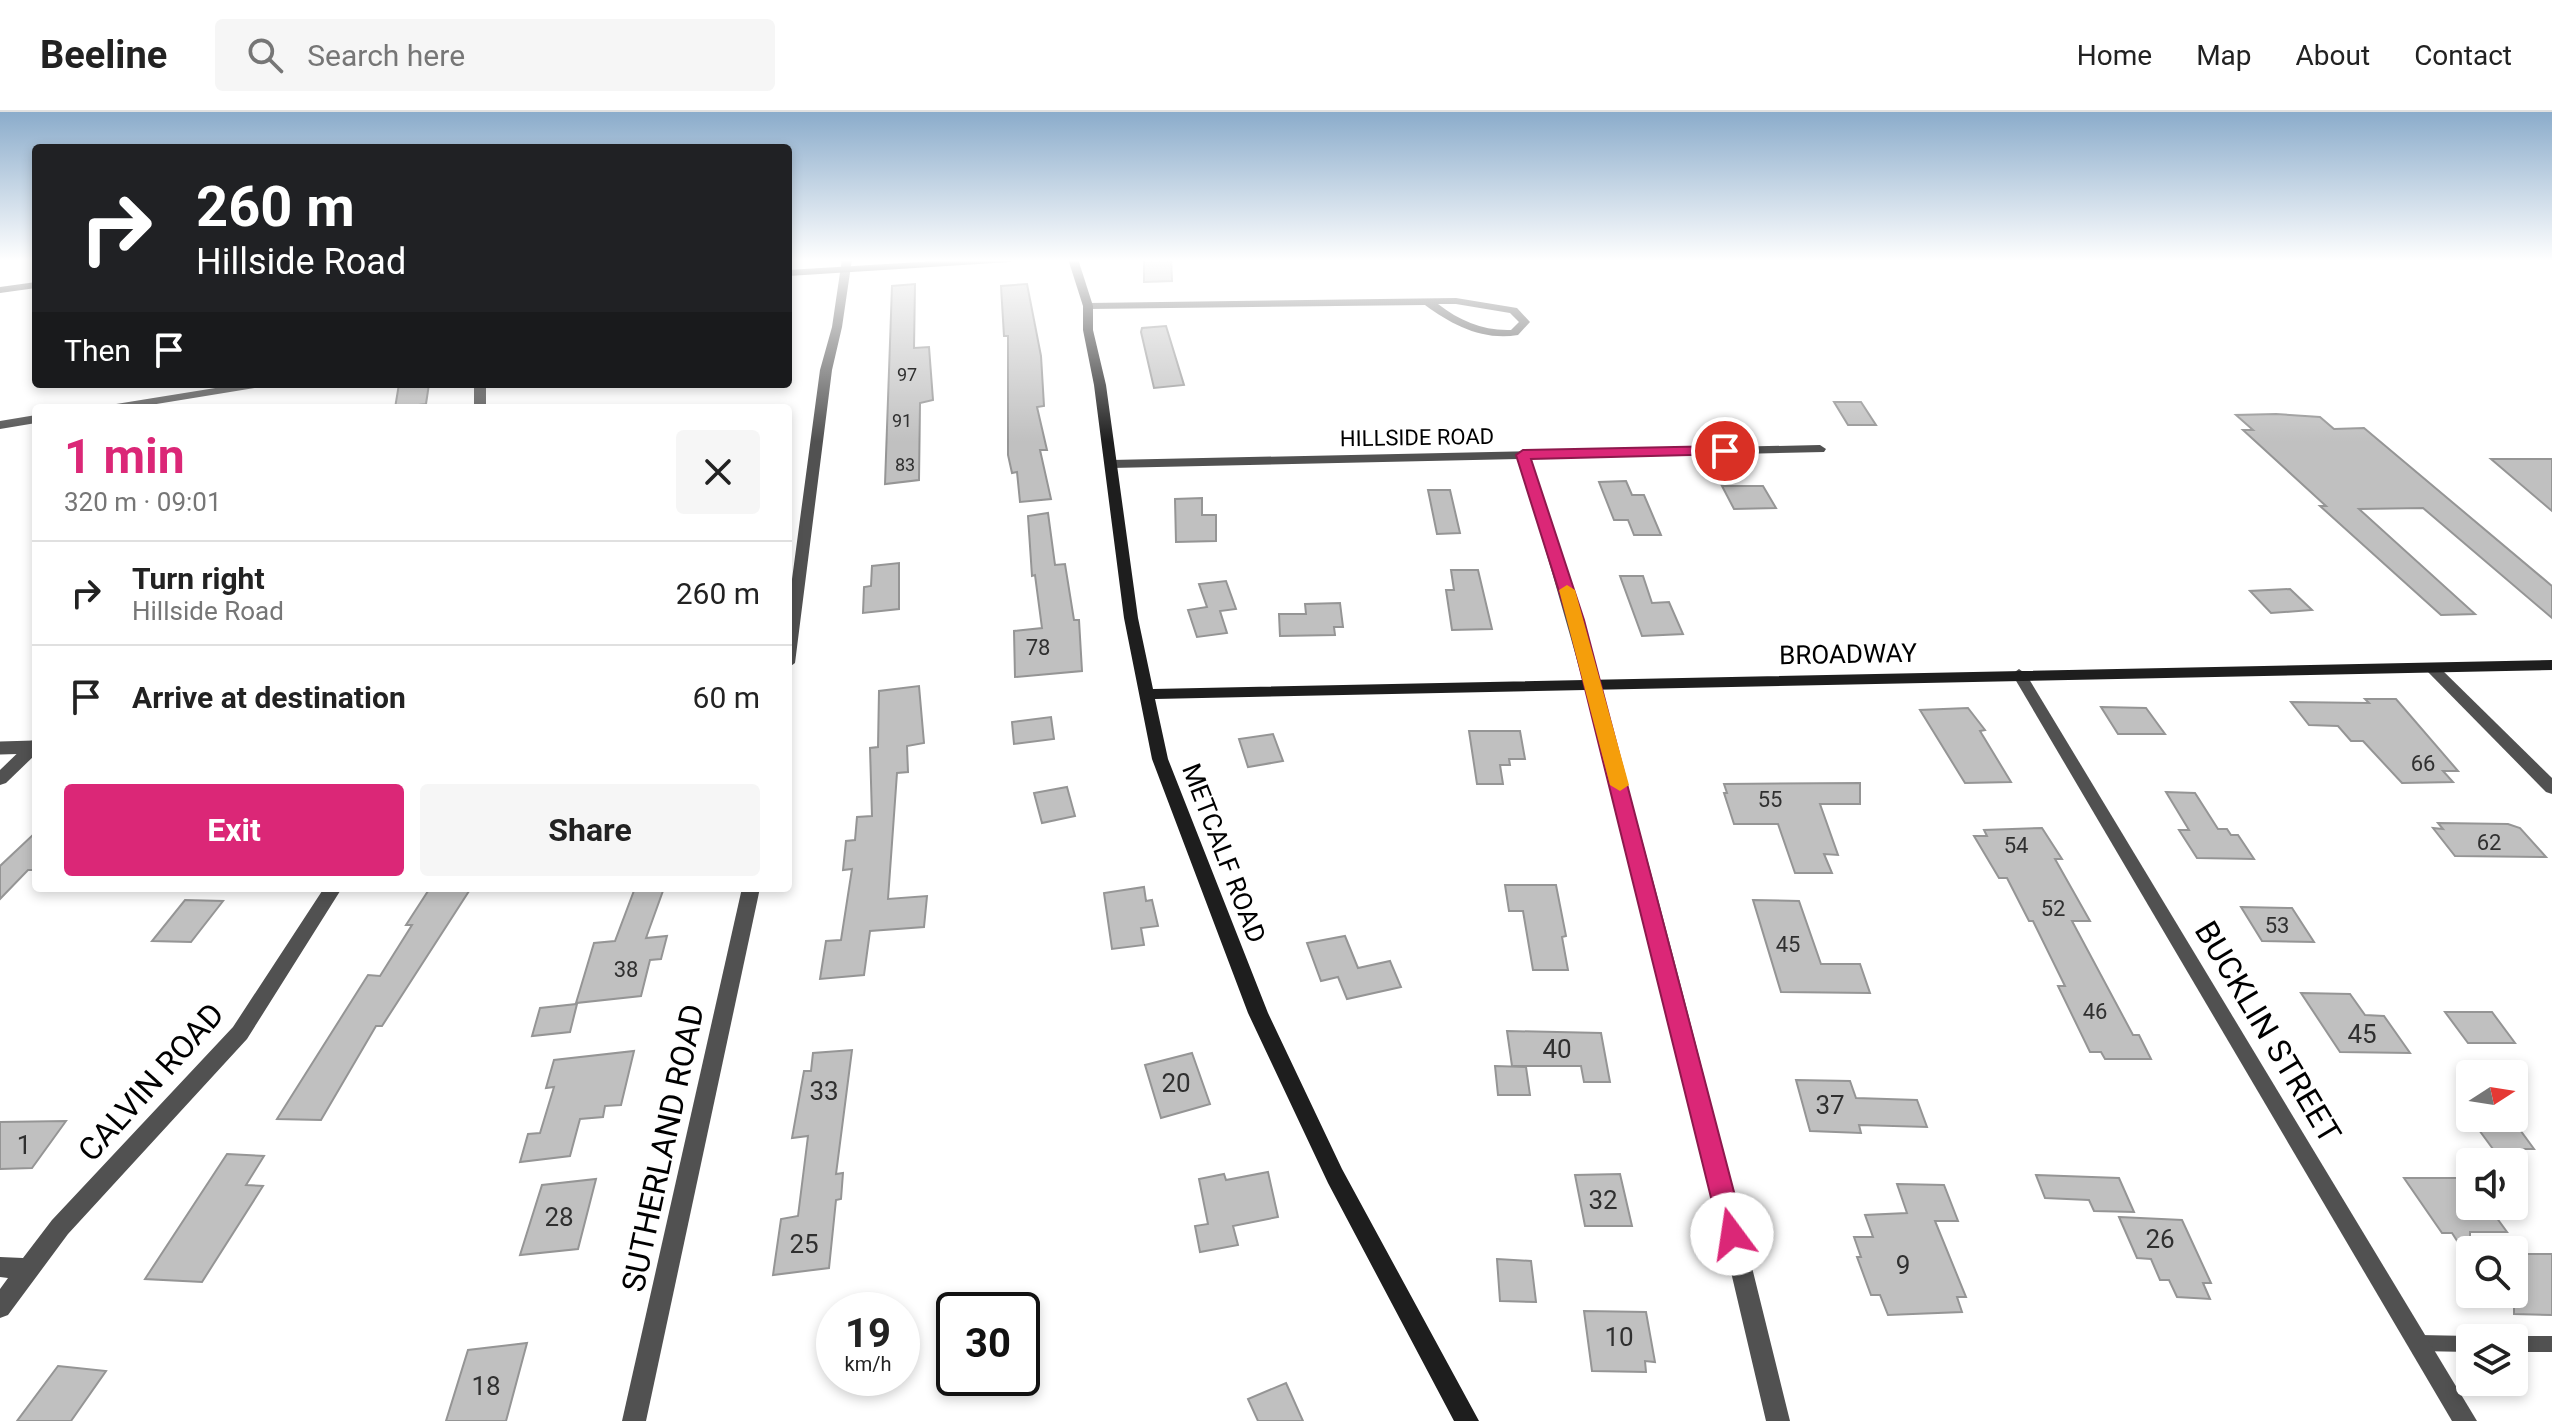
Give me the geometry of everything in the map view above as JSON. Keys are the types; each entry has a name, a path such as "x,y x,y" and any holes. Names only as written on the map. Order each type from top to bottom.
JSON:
{"street":[{"path":"792,632 826,370 836,320"},
{"name":"METCALF ROAD","path":"1088,320 1145,694 1160,759 1258,1013 1335,1176 1467,1421"},
{"path":"1455,320 1491,335 1514,333 1525,322 1523,320"},
{"path":"135,404 236,388"},
{"path":"206,404 210,392"},
{"path":"0,425 32,420"},
{"name":"HILLSIDE ROAD","path":"1111,464 1820,449"},
{"path":"1523,455 1593,683 1778,1421"},
{"name":"BROADWAY","path":"1145,694 2552,665"},
{"path":"2432,668 2552,788"},
{"name":"BUCKLIN STREET","path":"2019,674 2465,1421"},
{"path":"0,779 32,749"},
{"name":"CALVIN ROAD","path":"0,1307 60,1227 240,1033 330,892"},
{"name":"SUTHERLAND ROAD","path":"634,1421 750,892"},
{"path":"0,1267 29,1269"}],"lane":[{"path":"0,748 32,746"},
{"path":"2419,1343 2456,1344"},
{"path":"2528,1344 2552,1344"}],"building":[{"path":"891,320 914,320 914,348 929,347 933,400 920,403 919,480 885,484"},
{"path":"1003,320 1034,320 1041,356 1044,406 1037,407 1047,450 1040,450 1051,499 1020,502 1017,472 1012,473 1008,455 1008,336 1004,336"},
{"path":"1166,326 1184,385 1154,388 1141,332 1142,328"},
{"path":"398,388 428,388 426,404 396,404"},
{"path":"1834,402 1861,402 1876,425 1848,425"},
{"path":"2236,415 2320,417 2334,429 2364,428 2552,586 2552,618 2423,508 2359,509 2475,614 2441,615 2320,506 2326,506 2243,430 2253,430"},
{"path":"2491,459 2552,459 2552,511"},
{"path":"1626,481 1632,495 1644,495 1661,535 1634,535 1628,520 1614,520 1599,482"},
{"path":"1722,486 1763,486 1776,508 1734,509"},
{"path":"1428,490 1450,490 1460,533 1437,534"},
{"path":"1202,498 1202,515 1216,515 1216,541 1176,542 1175,499"},
{"path":"1048,513 1055,565 1065,564 1074,620 1079,620 1082,671 1015,677 1014,631 1042,628 1035,575 1032,576 1028,516"},
{"path":"899,563 899,609 863,613 864,587 871,586 872,566"},
{"path":"1451,570 1478,570 1492,629 1452,630 1446,590 1454,590"},
{"path":"1620,576 1643,576 1652,603 1669,602 1683,634 1642,636"},
{"path":"1226,581 1236,609 1220,611 1227,633 1197,637 1188,610 1207,607 1199,584"},
{"path":"2290,589 2312,610 2271,613 2250,591"},
{"path":"1340,603 1343,627 1334,627 1335,635 1280,636 1279,614 1306,614 1305,604"},
{"path":"919,686 924,743 907,746 908,772 897,773 888,899 927,896 924,927 870,931 864,975 820,979 826,941 841,940 852,869 843,870 846,841 855,840 857,817 872,816 870,748 878,747 879,691"},
{"path":"2365,699 2396,699 2458,771 2443,771 2453,782 2402,783 2363,741 2351,741 2338,726 2309,725 2291,702 2369,703"},
{"path":"2101,707 2146,708 2165,734 2118,734"},
{"path":"1968,708 1985,730 1980,731 2011,782 1965,783 1920,710"},
{"path":"1051,717 1054,739 1014,744 1012,722"},
{"path":"1469,731 1520,731 1525,759 1509,759 1510,765 1500,765 1503,784 1477,784"},
{"path":"1273,734 1283,761 1248,767 1239,739"},
{"path":"1860,783 1860,804 1820,804 1838,855 1824,854 1832,873 1795,873 1778,824 1734,824 1724,793 1727,793 1724,784"},
{"path":"1067,787 1075,816 1042,823 1034,793"},
{"path":"2166,792 2195,793 2218,829 2227,829 2231,835 2238,835 2254,859 2197,858 2179,830 2189,830"},
{"path":"2438,823 2508,824 2520,828 2546,857 2455,856 2433,828 2443,829"},
{"path":"2042,828 2062,859 2055,859 2090,921 2072,921 2133,1035 2139,1035 2151,1059 2105,1059 2101,1052 2090,1052 2058,986 2065,986 2033,921 2029,921 2007,878 1999,878 1974,836 1987,836 1984,830"},
{"path":"32,836 32,870 28,870 0,899 0,866"},
{"path":"1505,885 1556,885 1566,936 1562,937 1568,970 1533,970 1523,911 1509,911"},
{"path":"1144,887 1146,901 1152,900 1158,926 1141,928 1144,945 1112,949 1104,893"},
{"path":"427,892 468,892 382,1026 376,1026 321,1120 277,1119 368,975 380,976 412,925 406,925"},
{"path":"633,892 663,892 646,938 667,936 661,959 650,960 641,996 576,1003 594,943 615,941"},
{"path":"185,900 223,901 191,942 152,941"},
{"path":"1753,900 1799,901 1821,964 1860,964 1870,993 1781,992"},
{"path":"2241,907 2292,908 2314,942 2262,941"},
{"path":"1345,936 1358,968 1390,961 1401,987 1347,999 1338,977 1321,981 1307,943"},
{"path":"2301,993 2350,994 2365,1015 2384,1016 2410,1053 2340,1052"},
{"path":"577,1004 570,1032 532,1036 540,1008"},
{"path":"2445,1012 2492,1012 2515,1043 2468,1043"},
{"path":"1507,1031 1601,1033 1610,1082 1584,1082 1581,1066 1512,1066"},
{"path":"852,1050 836,1174 843,1173 841,1199 836,1200 829,1268 773,1275 781,1219 798,1216 808,1136 792,1138 804,1071 811,1071 813,1053"},
{"path":"634,1051 621,1105 605,1106 603,1117 580,1119 570,1156 520,1162 528,1134 540,1133 554,1087 546,1088 554,1060"},
{"path":"1192,1053 1210,1104 1161,1118 1145,1065"},
{"path":"1495,1066 1526,1067 1530,1095 1498,1095"},
{"path":"1796,1080 1850,1081 1856,1098 1917,1100 1927,1127 1859,1125 1861,1133 1810,1131"},
{"path":"66,1121 32,1168 0,1169 0,1122"},
{"path":"2481,1132 2522,1132 2534,1149 2528,1148 2492,1148"},
{"path":"227,1154 264,1156 246,1185 263,1186 202,1282 145,1279"},
{"path":"1268,1172 1278,1217 1233,1226 1238,1245 1200,1252 1195,1226 1208,1224 1199,1179 1224,1174 1226,1180"},
{"path":"1620,1174 1632,1226 1585,1226 1575,1175"},
{"path":"2036,1175 2119,1178 2134,1212 2094,1211 2089,1200 2045,1198"},
{"path":"2404,1178 2456,1178 2456,1220 2498,1220 2507,1232 2470,1232 2470,1236 2456,1236 2456,1239 2452,1233 2442,1233"},
{"path":"596,1179 578,1249 520,1255 542,1185"},
{"path":"1897,1184 1944,1185 1958,1221 1935,1221 1966,1297 1957,1297 1962,1312 1888,1315 1880,1295 1871,1295 1857,1257 1861,1257 1854,1237 1873,1237 1865,1215 1907,1213"},
{"path":"2119,1217 2182,1220 2211,1283 2203,1283 2210,1299 2177,1297 2169,1280 2160,1280 2151,1259 2137,1258"},
{"path":"2528,1254 2552,1254 2552,1315 2514,1314 2514,1308 2528,1308"},
{"path":"1497,1259 1531,1261 1536,1302 1500,1301"},
{"path":"1584,1311 1646,1312 1655,1362 1645,1361 1646,1372 1592,1371"},
{"path":"527,1343 506,1421 446,1421 468,1350"},
{"path":"58,1366 106,1371 71,1421 17,1421"},
{"path":"1286,1383 1303,1421 1258,1421 1248,1399"}],"slow traffic":[{"path":"1567,590 1620,785"}],"route":[{"path":"1725,451 1523,455 1576,620 1648,893 1732,1234"}]}
